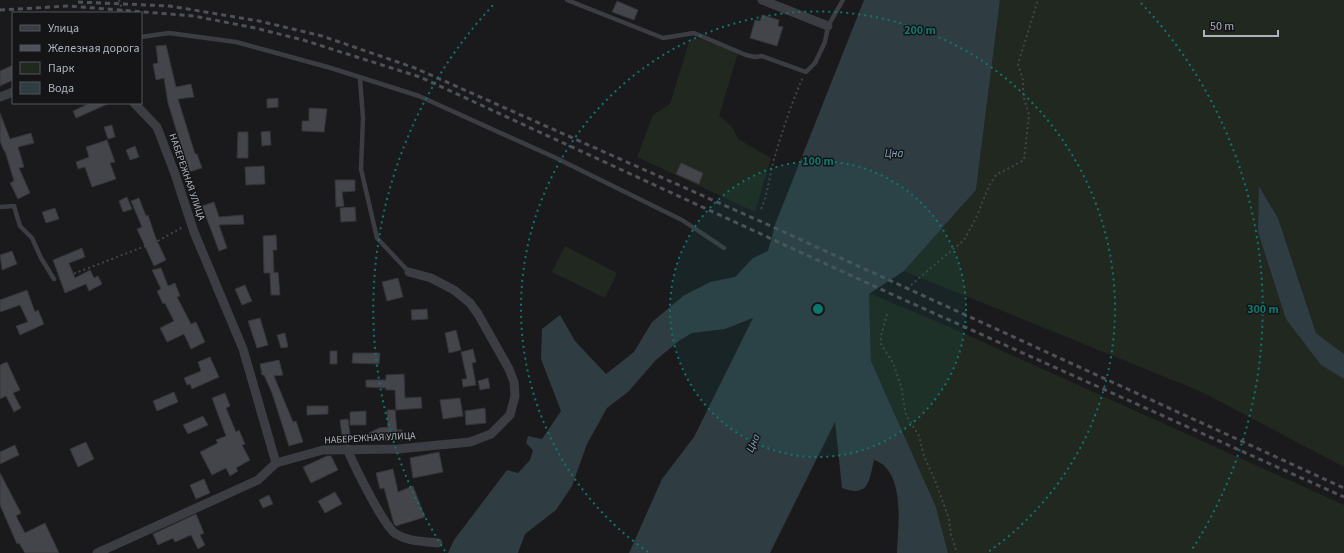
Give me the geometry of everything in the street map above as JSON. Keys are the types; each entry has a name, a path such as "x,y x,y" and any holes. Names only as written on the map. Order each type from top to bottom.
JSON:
{"street":[{"path":"762,0 828,26"},
{"path":"0,97 12,92"},
{"name":"НАБЕРЕЖНАЯ УЛИЦА","path":"135,104 157,127 191,222 243,349 276,463 323,450 398,449 470,442 491,434 505,421 514,406 514,382 509,369 470,303 454,290 431,278 410,272"},
{"path":"347,449 375,503 394,533 407,540 438,543"},
{"path":"97,553 258,480 276,463"}],"lane":[{"path":"567,0 663,38 694,33 746,55 756,57 762,56 806,72 815,63 825,42 828,26 842,0"},
{"path":"142,37 169,33 236,42 331,68 360,79 419,96 556,158 682,220 724,248"},
{"path":"360,79 362,118 361,169 377,238 410,272"},
{"path":"0,206 14,206 20,226 32,238 41,258 54,279"}],"path":[{"path":"119,0 123,12"},
{"path":"911,285 964,240 976,218 989,186 996,175 1024,160 1029,115 1023,95 1023,80 1018,64 1038,0"},
{"path":"761,209 767,195 769,177 775,156 806,72"},
{"path":"54,279 58,280 156,242 191,222"},
{"path":"887,314 881,336 881,344 893,363 901,386 906,415 919,436 924,456 936,483 948,519 950,535 957,553"}],"green space":[{"path":"1000,0 1344,0 1344,354 1316,333 1278,218 1260,187 1258,232 1321,365 1344,379 1344,467 1202,392 904,271 976,190"},
{"path":"690,39 701,39 738,53 719,116 732,127 738,139 771,158 755,212 637,157 653,115 670,104"},
{"path":"565,246 617,273 605,298 552,272"},
{"path":"869,293 954,329 1344,505 1344,553 948,553 936,507 871,361"}],"water":[{"name":"Цна","path":"864,0 1000,0 976,190 904,271 869,294 871,361 936,507 948,553 897,553 899,515 898,500 896,487 891,475 884,466 874,460 869,481 863,489 851,491 842,488 835,422 770,553 629,553 662,479 694,437 753,318 725,329 692,333 680,340 656,360 628,392 607,408 587,444 572,486 556,510 525,534 518,553 448,553 454,540 507,470 518,473 530,460 533,450 526,443 528,436 542,439 561,411 541,359 542,329 560,315 575,341 606,374 634,352 652,322 683,296 710,282 735,277 753,258 768,251 776,222"},
{"path":"1259,186 1278,218 1316,333 1344,354 1344,379 1321,365 1286,319 1258,232"}],"building":[{"path":"617,1 638,10 634,20 612,12"},
{"path":"762,15 779,20 778,26 783,27 777,46 750,38 755,20 760,21"},
{"path":"166,45 176,87 191,84 194,97 178,99 195,154 197,154 202,168 189,172 168,103 164,78 156,80 153,64 158,63 156,46"},
{"path":"12,65 12,80 0,86 0,71"},
{"path":"278,98 278,107 267,108 267,99"},
{"path":"88,104 108,104 76,118 73,111"},
{"path":"309,108 327,109 324,132 302,131 302,121 309,121"},
{"path":"0,113 10,139 31,133 34,143 18,147 24,167 19,168 30,193 18,199 10,183 14,181 5,151 0,141"},
{"path":"112,125 115,137 108,139 104,127"},
{"path":"270,131 271,145 262,146 261,132"},
{"path":"238,132 248,132 248,158 237,158"},
{"path":"107,140 115,162 110,163 116,179 92,187 85,167 78,169 76,162 89,157 86,147"},
{"path":"135,146 139,157 130,160 126,150"},
{"path":"681,163 703,173 699,184 676,174"},
{"path":"264,166 265,184 246,185 245,167"},
{"path":"335,180 355,180 355,191 342,192 344,206 336,207"},
{"path":"127,197 132,209 123,212 119,201"},
{"path":"139,198 146,216 148,215 155,236 166,260 154,266 137,229 142,227 131,201"},
{"path":"214,202 219,217 243,215 244,224 219,225 227,248 219,251 202,206"},
{"path":"355,207 356,221 341,222 340,208"},
{"path":"55,208 59,219 46,223 42,212"},
{"path":"276,235 277,250 273,250 274,273 278,272 280,295 271,295 270,273 264,273 263,236"},
{"path":"82,248 85,257 69,263 75,278 90,270 94,278 98,276 102,284 89,291 86,284 65,293 53,260"},
{"path":"12,251 17,264 2,270 0,255"},
{"path":"161,268 168,286 175,283 180,296 177,297 191,324 196,322 205,342 191,349 184,334 167,342 160,328 174,321 157,291 161,289 152,270"},
{"path":"398,278 403,297 387,301 382,282"},
{"path":"245,285 252,301 242,305 235,289"},
{"path":"27,290 35,312 38,310 44,324 20,335 16,326 28,322 20,305 0,312 0,300"},
{"path":"427,309 428,319 412,320 411,310"},
{"path":"260,318 268,345 257,348 248,321"},
{"path":"456,330 461,350 449,353 445,333"},
{"path":"285,333 288,347 281,348 277,335"},
{"path":"473,349 476,362 472,363 476,385 463,387 462,379 467,379 461,352"},
{"path":"330,351 337,351 337,364 330,364"},
{"path":"353,353 380,353 379,364 352,363"},
{"path":"210,357 219,377 192,389 190,384 187,385 184,378 201,371 198,362"},
{"path":"279,360 283,375 274,376 293,422 296,421 303,442 289,446 272,393 264,375 262,375 260,364"},
{"path":"7,362 20,390 13,393 21,408 14,412 6,396 0,399 0,365"},
{"path":"404,374 405,398 421,397 422,408 396,410 395,390 366,387 366,380 386,380 386,375"},
{"path":"488,378 490,388 480,390 478,381"},
{"path":"174,392 178,402 157,411 153,401"},
{"path":"225,393 230,406 226,408 236,432 239,430 245,444 242,445 250,460 236,468 238,471 230,476 226,468 212,475 200,452 218,443 216,440 226,436 212,398"},
{"path":"460,398 463,416 443,419 440,400"},
{"path":"307,406 328,406 328,414 307,415"},
{"path":"485,408 486,423 466,425 465,411"},
{"path":"387,410 395,410 397,430 402,430 402,440 380,441 380,437 357,439 379,428 388,427"},
{"path":"366,411 366,425 350,425 350,412"},
{"path":"203,416 208,425 188,434 183,425"},
{"path":"348,419 350,435 342,436 340,420"},
{"path":"86,442 94,459 78,467 70,449"},
{"path":"15,445 19,455 0,464 0,452"},
{"path":"439,452 443,472 413,478 410,458"},
{"path":"327,456 331,456 338,470 311,483 303,467"},
{"path":"393,469 398,492 413,486 425,517 396,526 394,524 384,488 380,489 376,473"},
{"path":"0,473 21,513 16,516 25,533 45,523 59,553 25,553 19,543 17,544 0,505"},
{"path":"204,479 210,493 196,499 190,485"},
{"path":"335,492 342,504 325,513 318,501"},
{"path":"269,495 273,504 263,508 259,500"},
{"path":"196,514 204,533 200,535 205,545 198,549 191,535 175,542 173,538 158,545 153,534"}],"railway":[{"path":"78,2 170,6 259,21 322,36 415,68 762,222 1344,488"},
{"path":"0,10 69,6 194,16 255,28 303,40 420,77 889,293 1344,497"}]}
